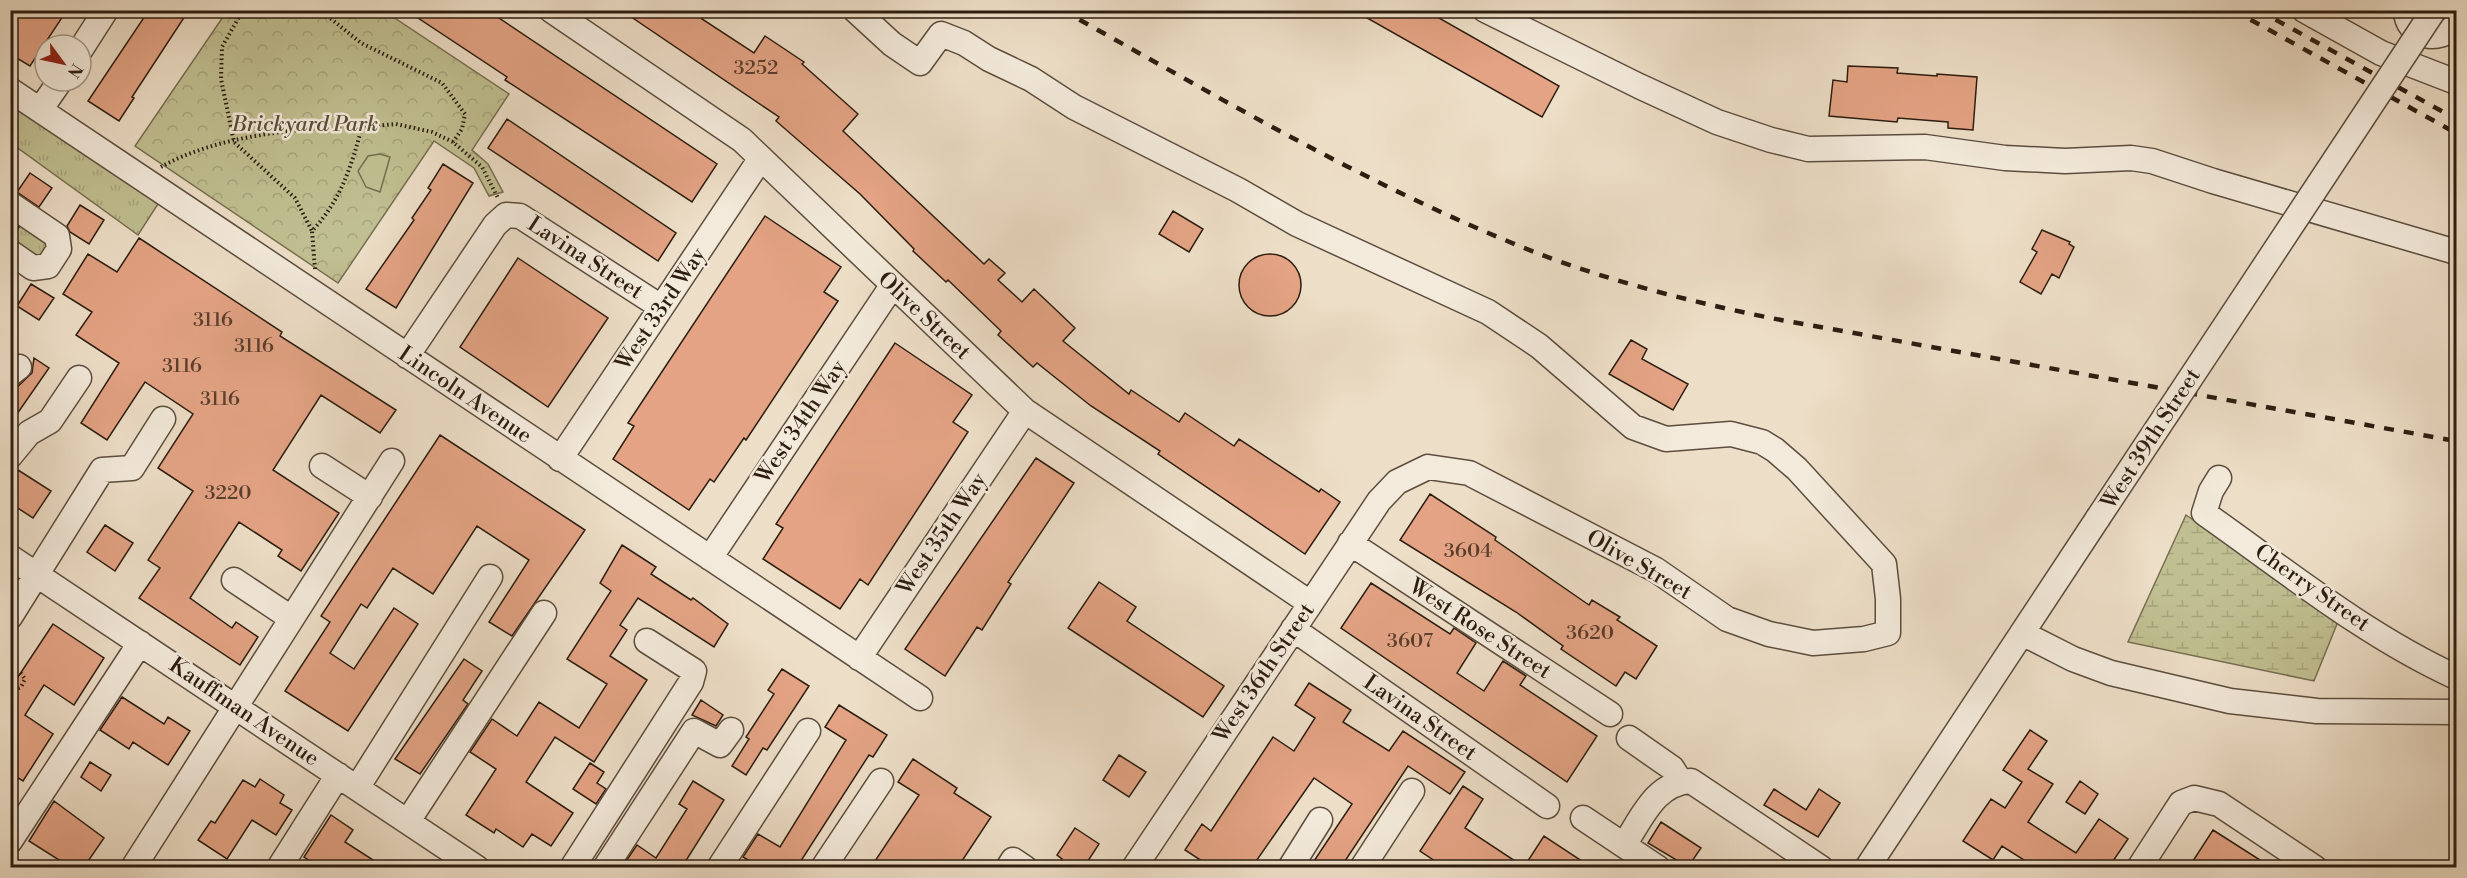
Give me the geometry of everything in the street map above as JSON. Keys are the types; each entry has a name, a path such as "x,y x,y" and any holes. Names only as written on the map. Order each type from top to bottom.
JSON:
{"street":[{"path":"91,33 106,10"},
{"name":"Olive Street","path":"551,10 742,140 1025,411 1310,603"},
{"name":"Olive Street","path":"855,10 892,44 920,63 941,34 964,43 989,59 1031,79 1074,107 1238,190 1297,224 1488,312 1539,346 1614,414 1650,436 1666,439 1731,434 1762,442 1797,470 1884,564 1888,599 1888,633 1864,639 1813,643 1769,634 1727,619 1656,570 1469,473 1428,467 1397,482"},
{"path":"1485,10 1717,122 1771,140 1808,149 1925,147 2005,158 2066,161 2131,158 2152,161 2212,181 2457,252"},
{"path":"2304,10 2381,53 2457,82"},
{"path":"2406,10 2410,25 2431,38 2442,37 2457,25"},
{"name":"West 39th Street","path":"1867,867 2434,10"},
{"name":"Lincoln Avenue","path":"10,90 920,698"},
{"path":"40,110 52,93"},
{"name":"West 33rd Way","path":"560,459 761,158"},
{"path":"10,204 57,236 59,249 48,266 33,268 10,252"},
{"path":"407,356 495,225 506,215"},
{"name":"Lavina Street","path":"506,215 520,216 661,307"},
{"name":"West 34th Way","path":"710,558 892,286"},
{"path":"10,456 29,434 50,421 79,378"},
{"name":"West 35th Way","path":"859,658 1025,411"},
{"path":"10,617 38,576 102,470 132,468 163,419"},
{"path":"133,867 392,461"},
{"path":"322,466 370,497"},
{"name":"Cherry Street","path":"2219,478 2211,491 2204,513 2367,626 2422,661 2457,677"},
{"name":"West 36th Street","path":"1134,867 1350,543 1379,501 1397,482"},
{"name":"West Rose Street","path":"1350,543 1610,714"},
{"name":"Kauffman Avenue","path":"10,557 477,867"},
{"path":"279,867 348,782 490,577"},
{"path":"234,580 291,618"},
{"path":"408,821 544,613"},
{"name":"Lavina Street","path":"1293,629 1547,806"},
{"path":"2022,633 2073,658 2111,673 2230,701 2316,711 2457,712"},
{"path":"572,867 692,682 694,671 647,642"},
{"path":"10,841 140,643"},
{"path":"605,867 694,731 720,745 731,730"},
{"path":"718,867 808,731"},
{"path":"1629,738 1672,768 1680,781"},
{"path":"823,867 880,781"},
{"path":"1624,845 1658,795 1667,786 1680,781 1691,781 1821,867"},
{"path":"1362,867 1412,791"},
{"path":"2139,867 2181,803 2194,798 2219,804 2315,867"},
{"path":"1583,818 1659,867"},
{"path":"1290,867 1320,820"},
{"path":"1008,867 1013,860 1025,867"}],"path":[{"path":"243,10 222,47 221,79 234,142 295,198 312,231 314,273 305,288"},
{"path":"320,10 361,43 442,82 465,114 462,129 453,141"},
{"path":"148,182 158,168 169,162 234,142 335,127 396,124 432,132 453,141 482,167 506,215"},
{"path":"312,231 328,214 345,183 362,127"},
{"path":"10,693 21,687 24,679 19,671"}],"green space":[{"name":"Brickyard Park","path":"227,11 384,11 509,94 472,150 488,164 503,192 489,196 474,168 434,141 338,283 135,146"},
{"path":"11,103 158,204 138,235 11,143"},
{"path":"380,154 390,157 380,192 366,187 358,171 368,156"},
{"path":"10,215 51,246 37,259 11,245 11,238 19,227 11,222"},
{"path":"2186,515 2339,619 2314,681 2128,642"}],"building":[{"path":"18,10 67,10 52,33 33,33 33,61 30,66 10,54 10,22"},
{"path":"149,10 189,10 132,97 134,98 119,121 88,101"},
{"path":"406,10 487,10 717,164 692,202 505,80 507,77"},
{"path":"621,10 708,10 702,19 754,53 765,36 804,62 802,64 858,114 843,131 984,264 989,259 1005,273 998,280 1022,302 1034,289 1075,328 1063,341 1129,394 1131,390 1179,422 1185,413 1234,446 1239,439 1319,492 1321,489 1340,502 1305,554 1158,454 1160,451 1091,406 1037,363 1033,367 998,335 1001,331 948,280 946,282 913,251 914,249 860,194 776,121 779,117"},
{"path":"1353,10 1425,10 1559,86 1542,117"},
{"path":"1848,66 1898,68 1897,73 1977,77 1973,130 1948,128 1948,122 1898,118 1897,122 1829,116 1833,80 1847,82"},
{"path":"507,119 676,233 658,261 488,148"},
{"path":"443,164 473,183 396,308 366,289 414,220 412,218 431,190 428,188"},
{"path":"30,173 52,188 39,207 17,192"},
{"path":"80,205 104,220 89,244 70,232 67,226"},
{"path":"1173,211 1203,229 1189,252 1159,234"},
{"path":"765,216 841,267 824,292 838,301 746,440 744,438 714,482 710,479 689,510 613,459 634,426 628,423"},
{"path":"10,222 19,227 12,238 10,238"},
{"path":"2042,230 2070,242 2069,244 2074,247 2059,278 2052,274 2041,294 2020,282 2037,252 2032,249"},
{"path":"139,238 282,332 280,336 396,410 380,433 321,395 273,470 339,513 301,571 278,556 282,550 239,522 190,598 232,628 236,622 258,637 240,665 139,598 160,568 148,560 193,491 158,468 193,414 145,382 107,440 81,423 119,363 76,335 92,312 63,294 88,254 117,272"},
{"path":"1270,254 1287,259 1292,263 1296,268 1301,285 1296,302 1292,307 1287,311 1270,316 1253,311 1248,307 1244,302 1239,285 1244,268 1248,263 1253,259"},
{"path":"518,258 608,318 548,407 460,347"},
{"path":"31,284 54,298 39,320 17,306"},
{"path":"1631,340 1647,349 1642,359 1688,384 1673,410 1609,374"},
{"path":"895,343 972,395 953,422 968,432 868,585 860,579 840,609 763,559 783,528 776,524"},
{"path":"34,358 49,368 10,424 10,394 32,373"},
{"path":"440,435 585,530 512,636 489,622 529,560 477,526 433,594 393,568 367,608 361,604 330,653 354,669 394,608 418,624 348,731 285,691 330,622 321,616"},
{"path":"1036,458 1074,483 1008,582 1011,584 982,630 977,627 945,676 905,649"},
{"path":"18,470 51,491 33,518 10,503 10,482"},
{"path":"1430,494 1496,537 1495,540 1589,605 1592,600 1620,617 1617,620 1657,646 1636,679 1625,672 1616,686 1561,649 1563,646 1516,612 1400,540"},
{"path":"105,525 133,543 115,571 87,552"},
{"path":"622,545 656,567 651,574 691,600 693,598 728,624 714,647 638,598 620,625 627,630 610,656 647,680 594,762 555,737 526,782 573,813 551,846 532,834 523,847 496,829 494,833 466,815 496,769 470,752 492,719 517,736 539,702 579,728 607,684 567,659 611,591 600,583"},
{"path":"1099,582 1136,607 1127,621 1224,686 1203,717 1068,628"},
{"path":"1371,583 1450,634 1454,628 1476,643 1457,673 1484,691 1503,661 1526,676 1520,685 1597,736 1567,782 1341,628"},
{"path":"53,624 104,658 74,705 44,685 25,715 53,734 23,781 10,773 10,689"},
{"path":"464,659 482,671 463,700 468,704 420,774 395,759"},
{"path":"782,669 809,686 767,750 763,748 746,775 732,766 749,739 746,737 774,694 768,690"},
{"path":"1309,683 1351,710 1343,722 1389,751 1403,731 1465,772 1450,794 1408,766 1341,867 1310,867 1352,804 1314,778 1252,867 1211,867 1185,850 1202,824 1211,831 1273,737 1294,751 1315,718 1295,705"},
{"path":"122,697 164,724 168,717 190,731 168,765 133,742 129,749 100,730"},
{"path":"701,700 723,715 716,726 692,715"},
{"path":"839,705 887,735 873,757 869,755 797,867 760,867 743,857 758,834 780,847 846,740 825,727"},
{"path":"2030,730 2047,741 2028,769 2053,784 2028,822 2076,853 2099,819 2128,839 2109,867 2035,867 2002,846 1993,860 1963,841 1991,799 2005,808 2022,782 2003,770"},
{"path":"1119,755 1146,772 1129,797 1103,780"},
{"path":"913,759 957,788 954,793 991,817 958,867 871,867 919,795 898,782"},
{"path":"90,762 111,775 101,791 81,777"},
{"path":"590,763 604,772 597,783 606,789 596,804 573,789"},
{"path":"260,779 284,795 280,803 292,810 276,835 252,820 227,859 198,840 211,821 215,823 243,780 255,787"},
{"path":"693,781 724,800 682,867 622,867 637,845 656,858 687,809 679,804"},
{"path":"2080,781 2098,794 2085,814 2066,802"},
{"path":"1463,786 1483,799 1465,828 1524,867 1444,867 1420,851"},
{"path":"1774,789 1806,810 1819,789 1840,803 1818,837 1764,805"},
{"path":"54,801 104,838 84,867 70,867 29,841"},
{"path":"331,815 353,830 345,842 384,867 319,867 304,857"},
{"path":"1661,822 1701,848 1688,867 1648,843"},
{"path":"1075,828 1099,844 1084,867 1056,867 1062,859 1057,855"},
{"path":"2213,830 2271,867 2189,867"},
{"path":"1544,836 1591,867 1524,867"}],"railway":[{"path":"1062,10 1237,108 1415,200 1537,253 1596,274 1689,300 1781,320 2456,441"},
{"path":"2233,10 2456,133"},
{"path":"2258,10 2456,119"}]}
